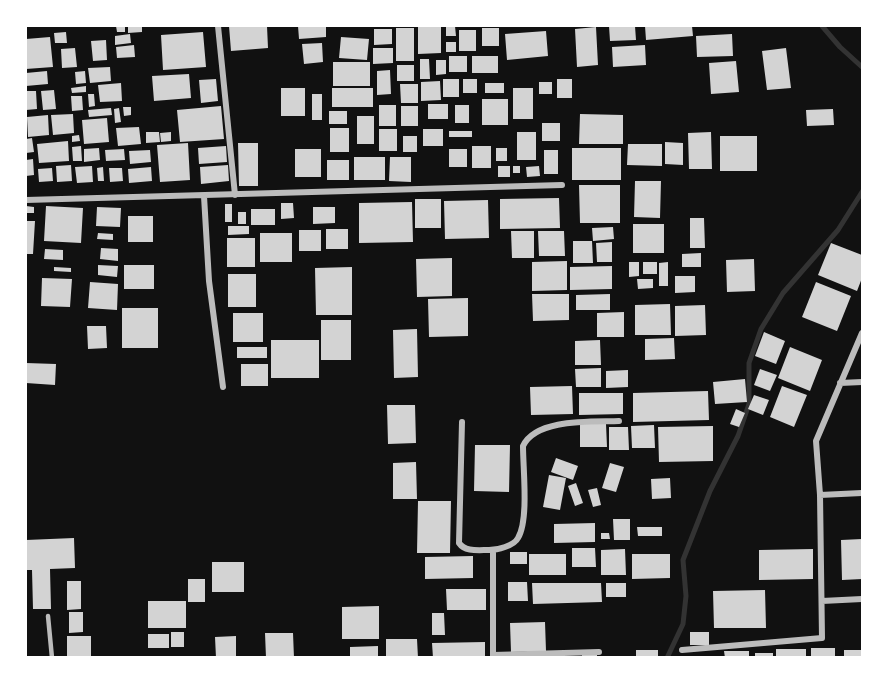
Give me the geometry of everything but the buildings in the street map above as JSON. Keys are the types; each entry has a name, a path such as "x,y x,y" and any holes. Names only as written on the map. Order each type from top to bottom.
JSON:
{"street":[{"path":"218,26 235,195"},
{"path":"26,200 562,185"},
{"path":"204,196 209,281 223,387"},
{"path":"682,650 822,638 820,495 816,441 862,333"},
{"path":"840,383 862,382"},
{"path":"462,422 459,543 462,548 470,550 493,550 515,543 519,537 523,523 523,446 527,438 549,428 569,423 619,421"},
{"path":"820,495 862,493"},
{"path":"493,550 493,656 599,652"},
{"path":"822,601 862,599"}],"lane":[{"path":"48,616 52,657"}],"waterway":[{"path":"822,26 862,67"},
{"path":"667,658 683,624 686,596 683,560 710,491 738,436 749,404 749,363 761,329 783,293 838,230 862,192"}]}
